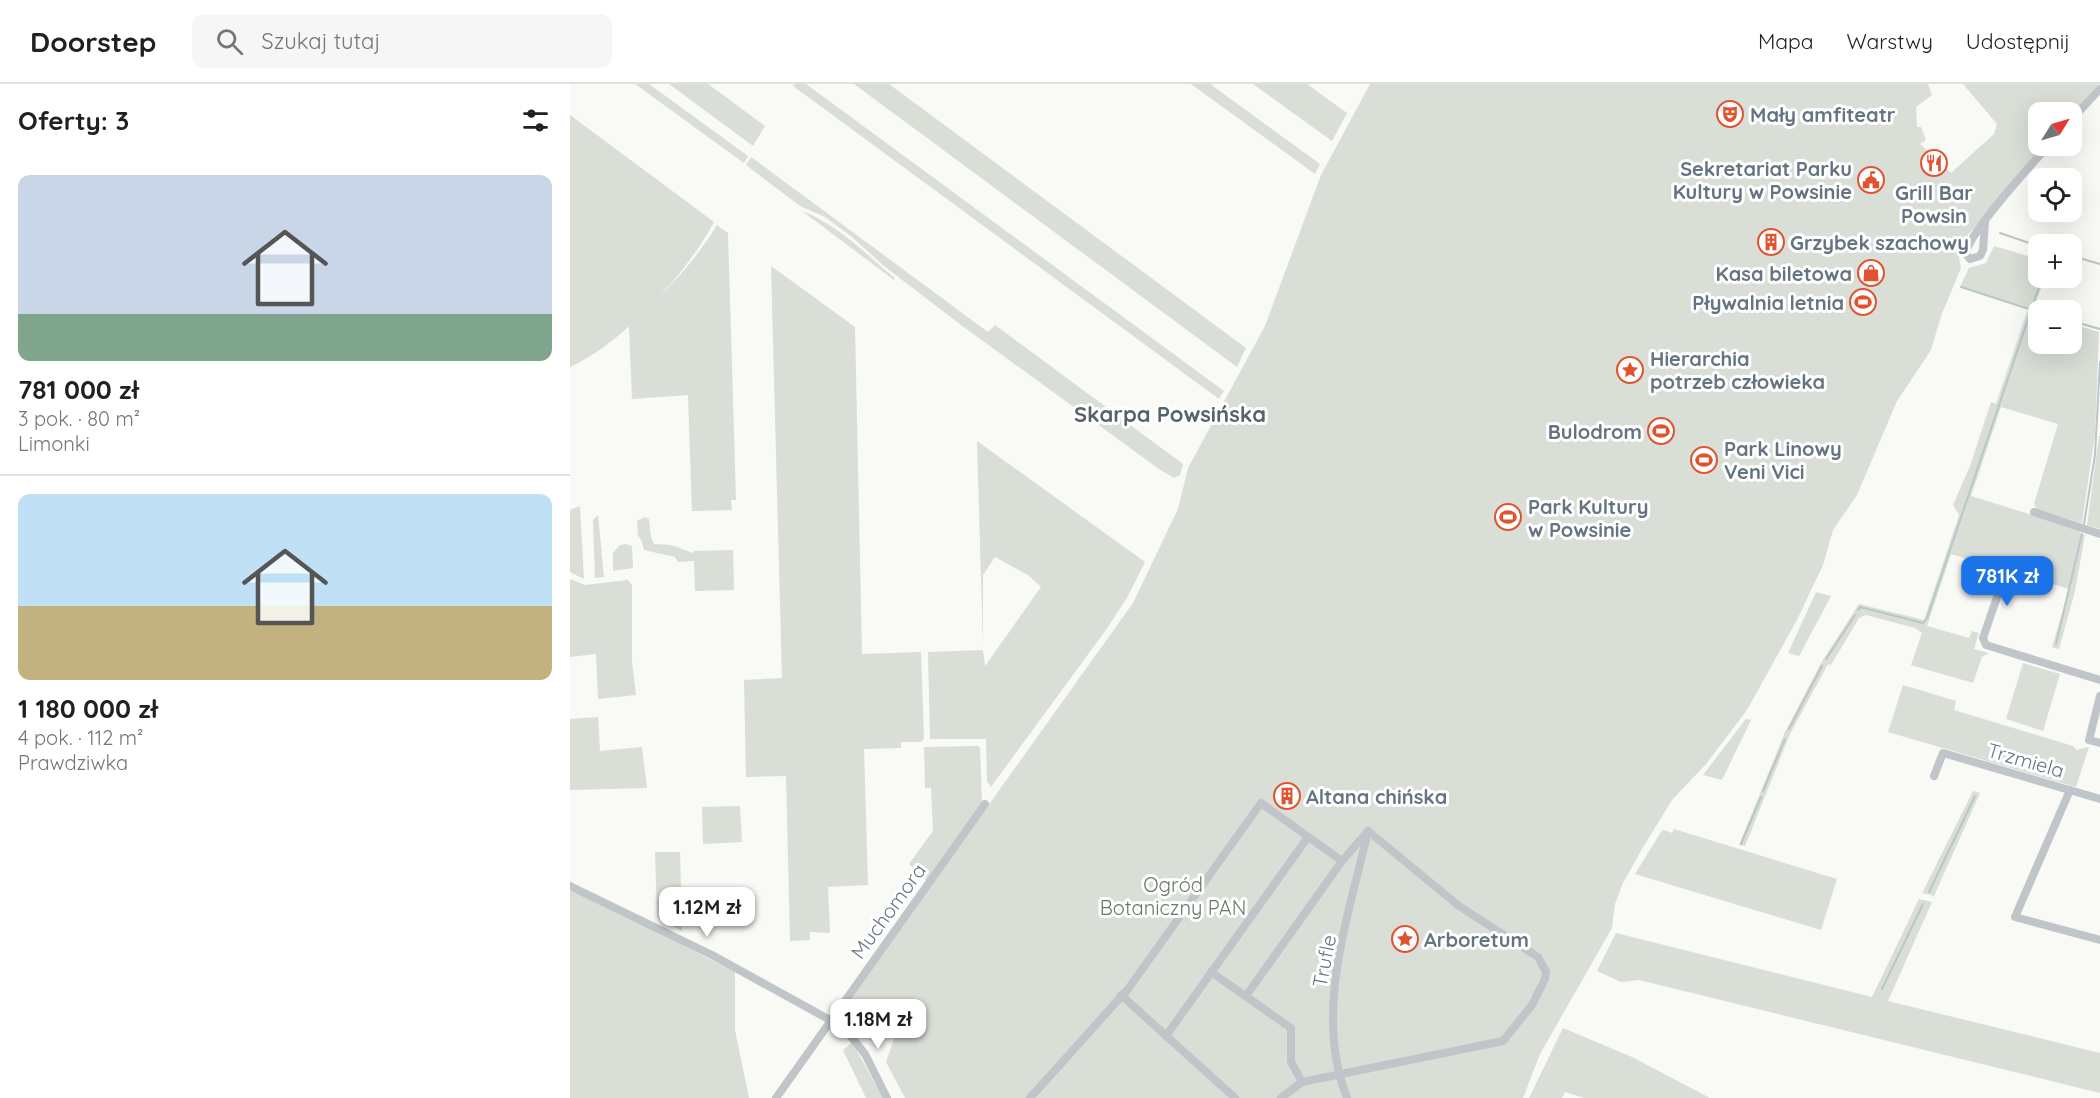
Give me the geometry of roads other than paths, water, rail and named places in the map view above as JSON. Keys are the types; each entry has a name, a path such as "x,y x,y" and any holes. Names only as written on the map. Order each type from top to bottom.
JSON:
{"street":[{"path":"2082,108 2100,89"},
{"path":"1985,222 2040,156"},
{"path":"2034,512 2100,534"},
{"path":"2005,574 1983,638 1989,648 2100,680"},
{"path":"2100,696 2089,740 2100,743"},
{"name":"Trzmiela","path":"1934,776 1943,753 2100,799"},
{"path":"2070,790 2015,917 2100,940"},
{"path":"1030,1098 1121,995 1261,803 1342,861"},
{"name":"Muchomora","path":"776,1098 985,804"},
{"path":"1246,996 1342,861 1368,831 1459,906 1538,957 1546,972 1532,1005 1503,1041 1302,1082 1281,1098"},
{"name":"Trufle","path":"1347,1098 1339,1075 1333,1029 1334,987 1368,831"},
{"path":"1166,1036 1308,837"},
{"path":"570,886 712,955 830,1020 849,1034 865,1054 887,1098"},
{"path":"1212,972 1291,1028 1291,1062 1302,1082"},
{"path":"1121,995 1235,1098"}],"waterway":[{"path":"2000,233 2028,243"},
{"path":"2082,259 2100,264"},
{"path":"1961,287 2028,309"},
{"path":"1858,610 1860,607 1923,623 1927,618 2039,288"},
{"path":"2082,324 2100,329"},
{"path":"2084,524 2095,455 2100,362"},
{"path":"2056,644 2082,534"},
{"path":"1826,659 1855,615"},
{"path":"1789,729 1822,666"},
{"path":"1763,791 1785,739"},
{"path":"1929,892 1975,796"},
{"path":"1741,844 1761,797"},
{"path":"1882,989 1923,904"}],"place":[{"name":"Mały amfiteatr","path":"1730,114"},
{"name":"Grill Bar Powsin","path":"1934,163"},
{"name":"Sekretariat Parku Kultury w Powsinie","path":"1871,180"},
{"name":"Grzybek szachowy","path":"1771,242"},
{"name":"Kasa biletowa","path":"1871,273"},
{"name":"Pływalnia letnia","path":"1863,302"},
{"name":"Hierarchia potrzeb człowieka","path":"1630,370"},
{"name":"Bulodrom","path":"1661,431"},
{"name":"Park Linowy Veni Vici","path":"1704,460"},
{"name":"Park Kultury w Powsinie","path":"1508,517"},
{"name":"Altana chińska","path":"1287,796"},
{"name":"Arboretum","path":"1405,939"}],"district":[{"name":"Skarpa Powsińska","path":"1170,414"}],"park label":[{"name":"Ogród Botaniczny PAN","path":"1173,896"}]}
